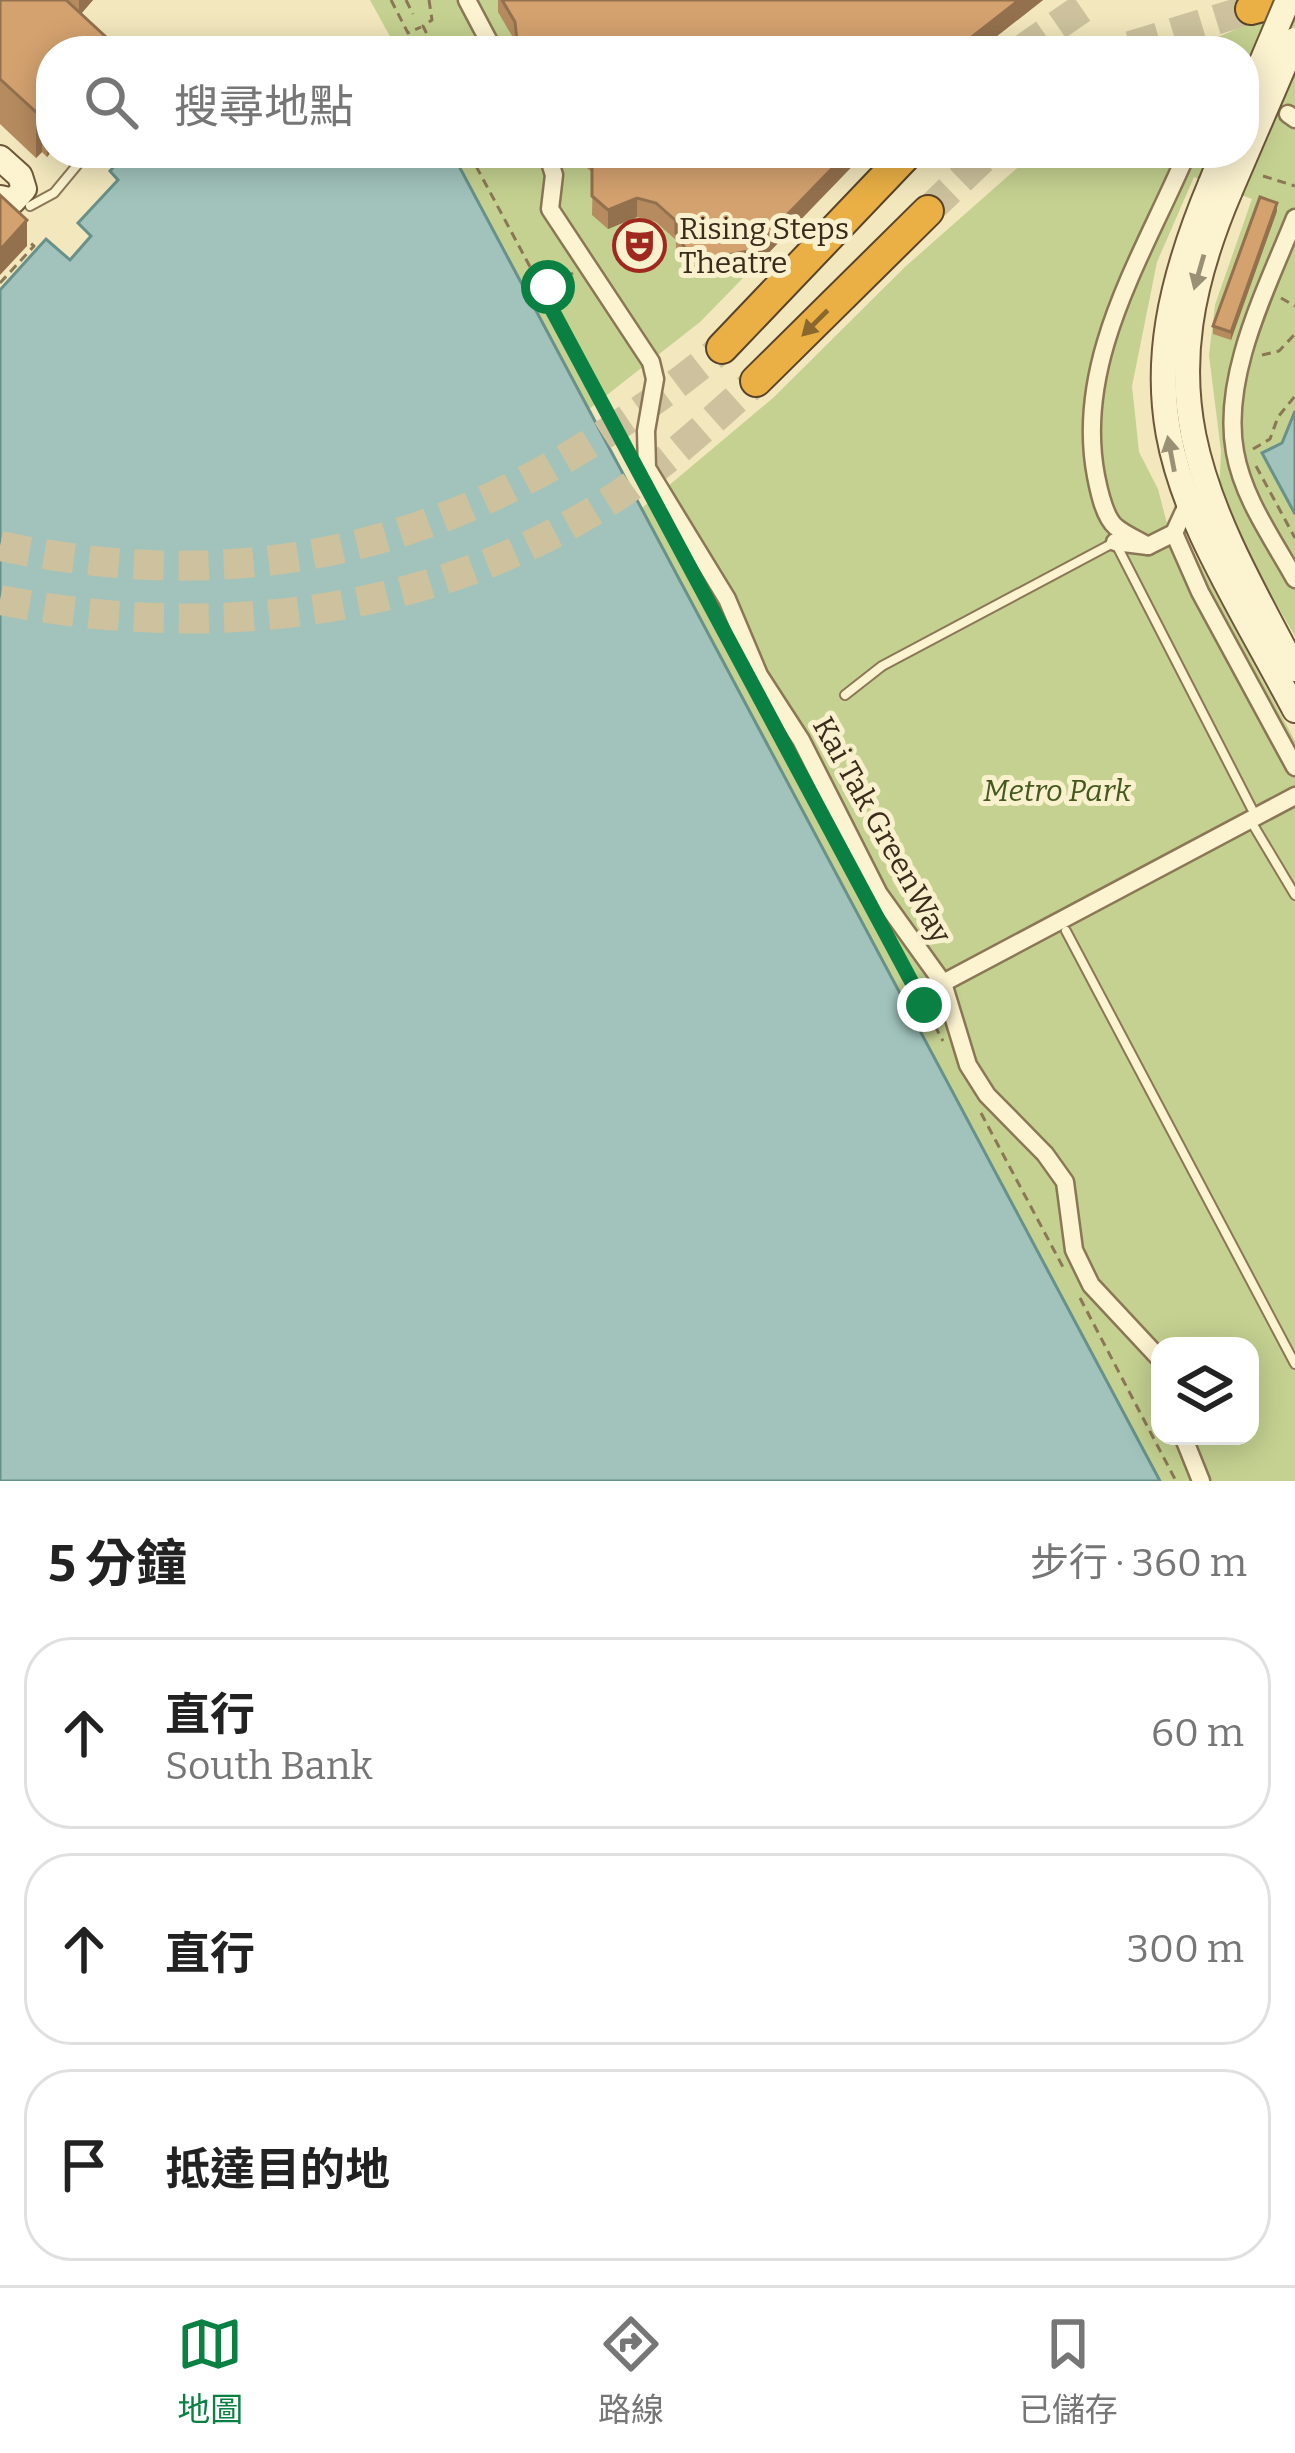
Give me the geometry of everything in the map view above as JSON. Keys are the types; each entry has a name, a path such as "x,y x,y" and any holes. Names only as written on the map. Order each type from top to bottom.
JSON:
{"highway":[{"path":"1251,9 1287,0"},
{"path":"722,348 894,168"},
{"path":"756,382 928,211"}],"main road":[{"path":"1259,68 1287,0"},
{"path":"1259,112 1295,40"},
{"path":"0,158 20,176 24,189 16,200"},
{"path":"1222,168 1189,313 1185,358 1192,445 1223,536 1295,669"},
{"path":"1231,168 1174,275 1164,334 1169,453 1186,507 1295,710"}],"street":[{"path":"467,0 486,36"},
{"path":"552,168 550,209 586,265"},
{"path":"1148,545 1113,525 1099,489 1089,419 1103,346 1180,168"},
{"path":"1295,218 1243,360 1231,410 1235,453 1248,494 1295,579"},
{"name":"Kai Tak GreenWay","path":"586,265 650,362 656,379 646,431 647,467 728,599 759,675 801,740 880,894 943,983 968,1065 987,1095 1046,1154 1065,1182 1074,1250 1090,1285 1151,1349"},
{"path":"1115,542 1148,545 1174,533 1186,507"},
{"path":"1174,533 1200,592 1295,767"},
{"path":"943,983 1295,796"},
{"path":"1187,1445 1201,1481"}],"lane":[{"path":"16,200 53,193 74,168"},
{"path":"16,200 42,217"},
{"path":"845,694 882,666 1115,542 1252,809"},
{"path":"1255,828 1295,895"},
{"path":"1066,932 1295,1364"}],"path":[{"path":"391,0 408,33 432,20 429,0"},
{"path":"406,0 413,14"},
{"path":"423,26 428,36"},
{"path":"477,168 634,458"},
{"path":"1263,176 1295,186"},
{"path":"0,284 34,246 17,230"},
{"path":"542,291 586,265"},
{"path":"1269,289 1295,306"},
{"path":"1243,360 1279,351 1295,335"},
{"path":"1295,396 1278,417 1270,439 1248,451 1295,538"},
{"path":"879,922 946,1046"},
{"path":"979,1108 1066,1274"},
{"path":"1078,1295 1176,1481"}],"green space":[{"path":"370,0 1043,0 996,36 390,36"},
{"name":"Metro Park","path":"1295,13 1295,411 1282,443 1263,454 1295,514 1295,636 1236,535 1219,494 1221,451 1209,355 1215,305 1252,199 1194,177 1157,262 1132,386 1139,452 1158,489 1173,547 1194,553 1295,741 1295,1481 1160,1481 642,508 773,398 905,267 1017,168 1259,168 1259,36 1221,36 1253,22"},
{"path":"460,168 850,168 700,322 589,409"}],"water":[{"path":"460,168 1160,1481 0,1481 0,290 46,239 70,260 91,236 78,223 118,180 110,171"},
{"path":"1295,411 1295,514 1262,453 1282,443"}],"building":[{"path":"0,0 66,0 105,36 36,36 36,112 0,79"},
{"path":"502,0 1019,0 973,36 516,36 515,22"},
{"path":"592,168 832,168 753,250 714,258 688,253 676,233 676,221 656,203 637,198 608,210 592,196"},
{"path":"0,195 27,220 0,250"},
{"path":"1260,197 1277,203 1231,332 1213,326"}],"tunnel":[{"path":"1042,36 1094,0"},
{"path":"1163,36 1251,9"},
{"path":"928,211 972,168"},
{"path":"0,546 104,562 202,565 295,557 385,537 472,506 556,464 639,411 722,348"},
{"path":"0,600 152,618 229,618 305,611 453,576 524,548 614,498 677,451 756,381"}],"place":[{"name":"Rising Steps Theatre","path":"640,246"}],"route":[{"path":"548,287 542,291 924,1005"}]}
